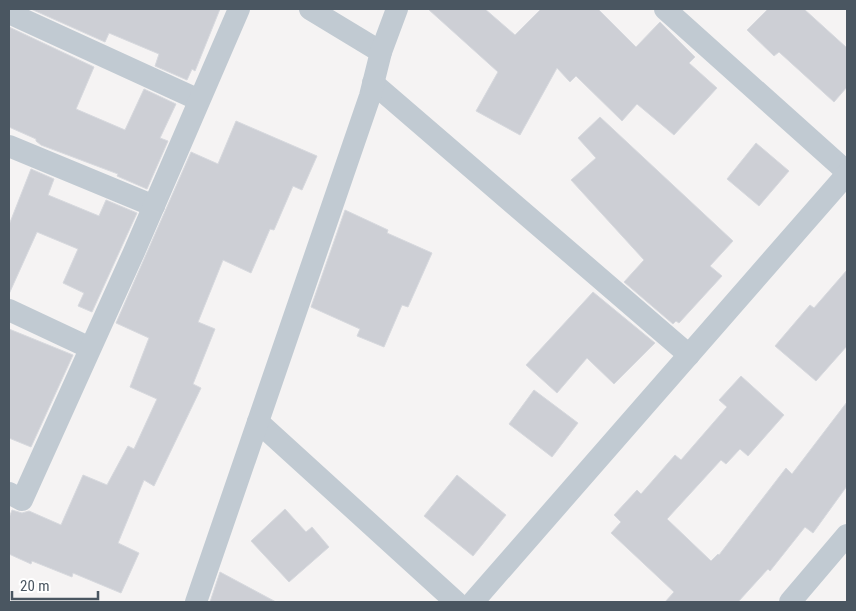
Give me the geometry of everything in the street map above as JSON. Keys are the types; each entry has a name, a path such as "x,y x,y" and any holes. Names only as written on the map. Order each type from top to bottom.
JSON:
{"street":[{"path":"9,493 22,500 154,206 239,9"},
{"path":"310,9 381,52"},
{"path":"196,602 397,9"},
{"path":"473,602 847,173 665,9"},
{"path":"9,14 199,100"},
{"path":"373,83 689,356"},
{"path":"9,146 154,206"},
{"path":"9,310 90,348"},
{"path":"258,422 456,602"},
{"path":"790,602 847,535"}],"building":[{"path":"31,9 220,9 195,71 192,69 187,80 155,66 159,54 109,33 105,42"},
{"path":"428,9 485,9 515,35 541,9 598,9 636,47 660,22 695,57 689,63 717,88 674,135 637,104 622,121 576,76 570,82 557,68 520,135 476,111 498,72"},
{"path":"768,9 804,9 847,48 847,87 834,102 779,52 774,56 747,30"},
{"path":"9,27 94,67 76,109 125,130 144,89 176,104 160,138 168,141 147,189 117,176 118,174 41,145 36,139 9,127"},
{"path":"600,117 733,241 710,266 722,276 679,323 676,321 673,324 624,282 644,260 571,180 596,158 578,138"},
{"path":"236,121 317,156 302,190 293,186 274,230 270,229 251,273 223,260 198,322 215,329 193,384 201,388 154,486 144,480 118,543 139,553 121,593 73,573 72,577 32,561 31,564 9,554 9,518 12,510 22,513 29,511 61,525 83,475 107,485 128,446 134,449 157,399 130,387 149,338 116,323 191,152 218,164"},
{"path":"756,143 789,171 759,206 727,179"},
{"path":"31,169 54,179 48,195 99,216 106,200 137,213 92,312 78,306 84,293 63,283 78,249 37,232 9,294 9,225"},
{"path":"345,210 388,230 387,233 432,253 408,307 402,305 384,347 357,336 360,329 311,307"},
{"path":"847,270 847,346 816,381 775,346 810,305 814,308"},
{"path":"593,292 655,343 614,384 587,358 557,393 526,365"},
{"path":"9,329 73,355 31,447 9,438"},
{"path":"741,376 784,415 748,456 740,449 726,464 721,460 667,519 711,561 719,555 786,468 792,474 847,402 847,486 813,533 805,527 770,571 768,569 738,602 665,602 674,592 611,533 621,522 614,515 637,490 641,494 675,455 681,460 727,407 719,400"},
{"path":"534,390 578,423 552,457 509,424"},
{"path":"457,475 506,515 473,556 424,516"},
{"path":"285,509 306,532 312,527 329,547 289,582 251,541"},
{"path":"220,572 276,602 210,602"}]}
